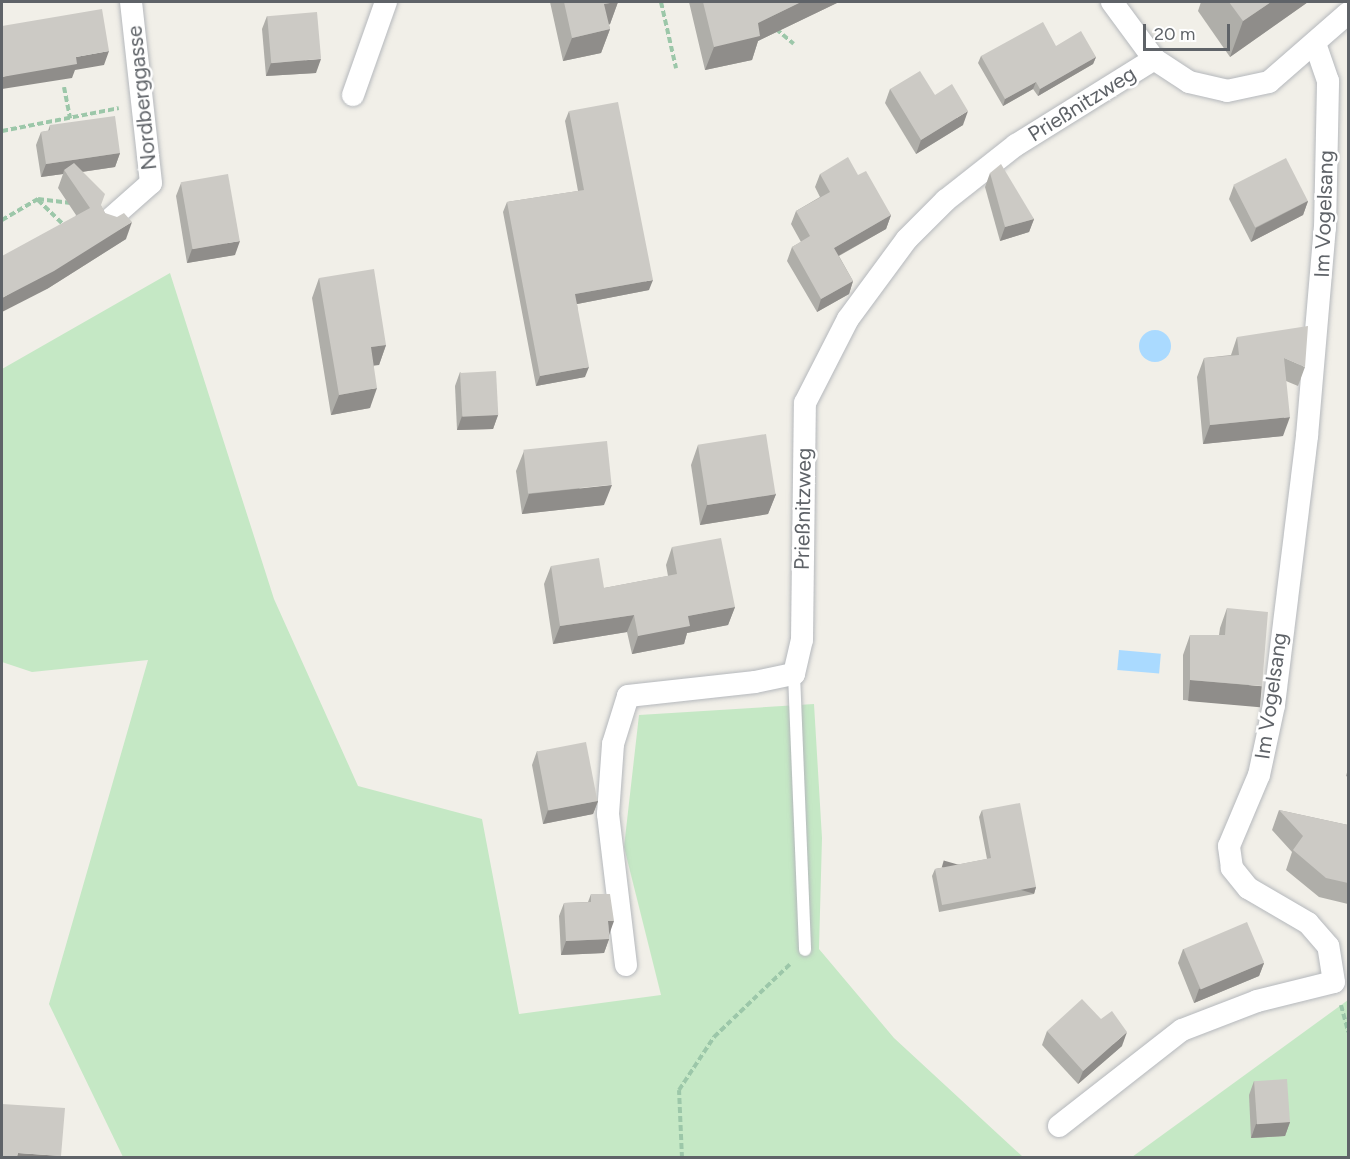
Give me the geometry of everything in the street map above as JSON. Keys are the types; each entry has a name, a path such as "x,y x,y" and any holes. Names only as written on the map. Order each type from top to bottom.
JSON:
{"street":[{"name":"Nordberggasse","path":"112,218 151,183 131,2"},
{"path":"353,95 386,2"},
{"path":"1112,2 1154,59 1189,82 1227,91 1269,82 1316,46 1348,13"},
{"name":"Im Vogelsang","path":"1059,1126 1182,1030 1257,1001 1334,982 1328,946 1308,923 1248,888 1232,868 1229,846 1259,774 1274,705 1307,436 1326,217 1328,81 1316,46"},
{"name":"Prießnitzweg","path":"794,674 802,640 805,403 848,319 907,238 946,200 1016,145 1154,59"},
{"path":"626,965 608,814 613,744 628,696 756,682 794,674"}],"lane":[{"path":"794,674 805,950"}],"path":[{"path":"661,2 676,69"},
{"path":"772,20 776,29 794,44"},
{"path":"64,87 70,118"},
{"path":"2,131 142,104"},
{"path":"38,199 72,232"},
{"path":"2,220 38,199 105,207 112,218"},
{"path":"682,1158 679,1090 714,1037 805,950"}],"green space":[{"path":"170,273 274,599 358,786 482,819 519,1014 661,995 624,847 639,715 814,704 822,838 819,949 894,1038 1023,1157 123,1157 49,1004 148,660 32,672 2,662 2,369"},
{"path":"1348,1000 1348,1157 1132,1157"}],"water":[{"path":"1155,330 1166,335 1171,346 1166,357 1155,362 1144,357 1139,346 1144,335"},
{"path":"1119,650 1161,654 1159,674 1117,670"}],"building":[{"path":"564,2 616,2 604,4 610,29 572,38"},
{"path":"703,2 801,2 758,23 760,36 714,47"},
{"path":"1229,2 1271,2 1243,21"},
{"path":"102,9 109,51 76,57 77,64 2,77 2,26"},
{"path":"317,12 321,59 271,63 267,16"},
{"path":"1043,22 1056,46 1081,31 1096,57 1040,89 1036,82 1005,99 981,56"},
{"path":"920,71 935,95 952,84 968,111 921,140 890,89"},
{"path":"618,102 653,280 575,294 589,367 540,376 507,202 584,190 569,111"},
{"path":"115,116 120,153 46,164 41,132 50,130 50,125"},
{"path":"848,157 858,175 866,171 891,215 834,248 853,281 821,299 792,247 810,236 796,211 830,192 820,174"},
{"path":"1286,158 1308,201 1255,228 1233,185"},
{"path":"74,163 105,194 101,205 105,213 117,217 124,213 132,222 54,271 2,298 2,256 90,208 64,170"},
{"path":"1001,164 1034,219 1005,227 990,173"},
{"path":"228,174 240,241 193,249 181,182"},
{"path":"374,269 386,345 371,347 377,388 339,395 319,278"},
{"path":"1308,326 1305,367 1284,358 1290,417 1210,425 1204,358 1239,355 1237,337"},
{"path":"496,371 498,415 462,417 460,373"},
{"path":"766,434 776,494 707,505 698,445"},
{"path":"607,441 612,485 528,494 523,450"},
{"path":"721,538 735,607 688,616 690,626 638,636 634,615 560,626 551,566 599,558 604,588 677,574 672,547"},
{"path":"1227,608 1268,612 1262,686 1190,680 1190,635 1225,635"},
{"path":"586,742 597,801 548,810 537,752"},
{"path":"1020,803 1036,887 942,905 935,869 991,858 982,810"},
{"path":"1279,810 1348,825 1348,883 1326,878 1293,850 1303,836"},
{"path":"591,894 610,894 614,921 608,921 609,939 566,941 564,903 591,902"},
{"path":"1247,922 1264,963 1201,989 1183,949"},
{"path":"1082,999 1101,1019 1112,1011 1127,1032 1083,1071 1047,1031"},
{"path":"1287,1079 1290,1122 1257,1124 1254,1081"},
{"path":"2,1104 65,1108 61,1156 18,1153 17,1158 2,1158"}]}
